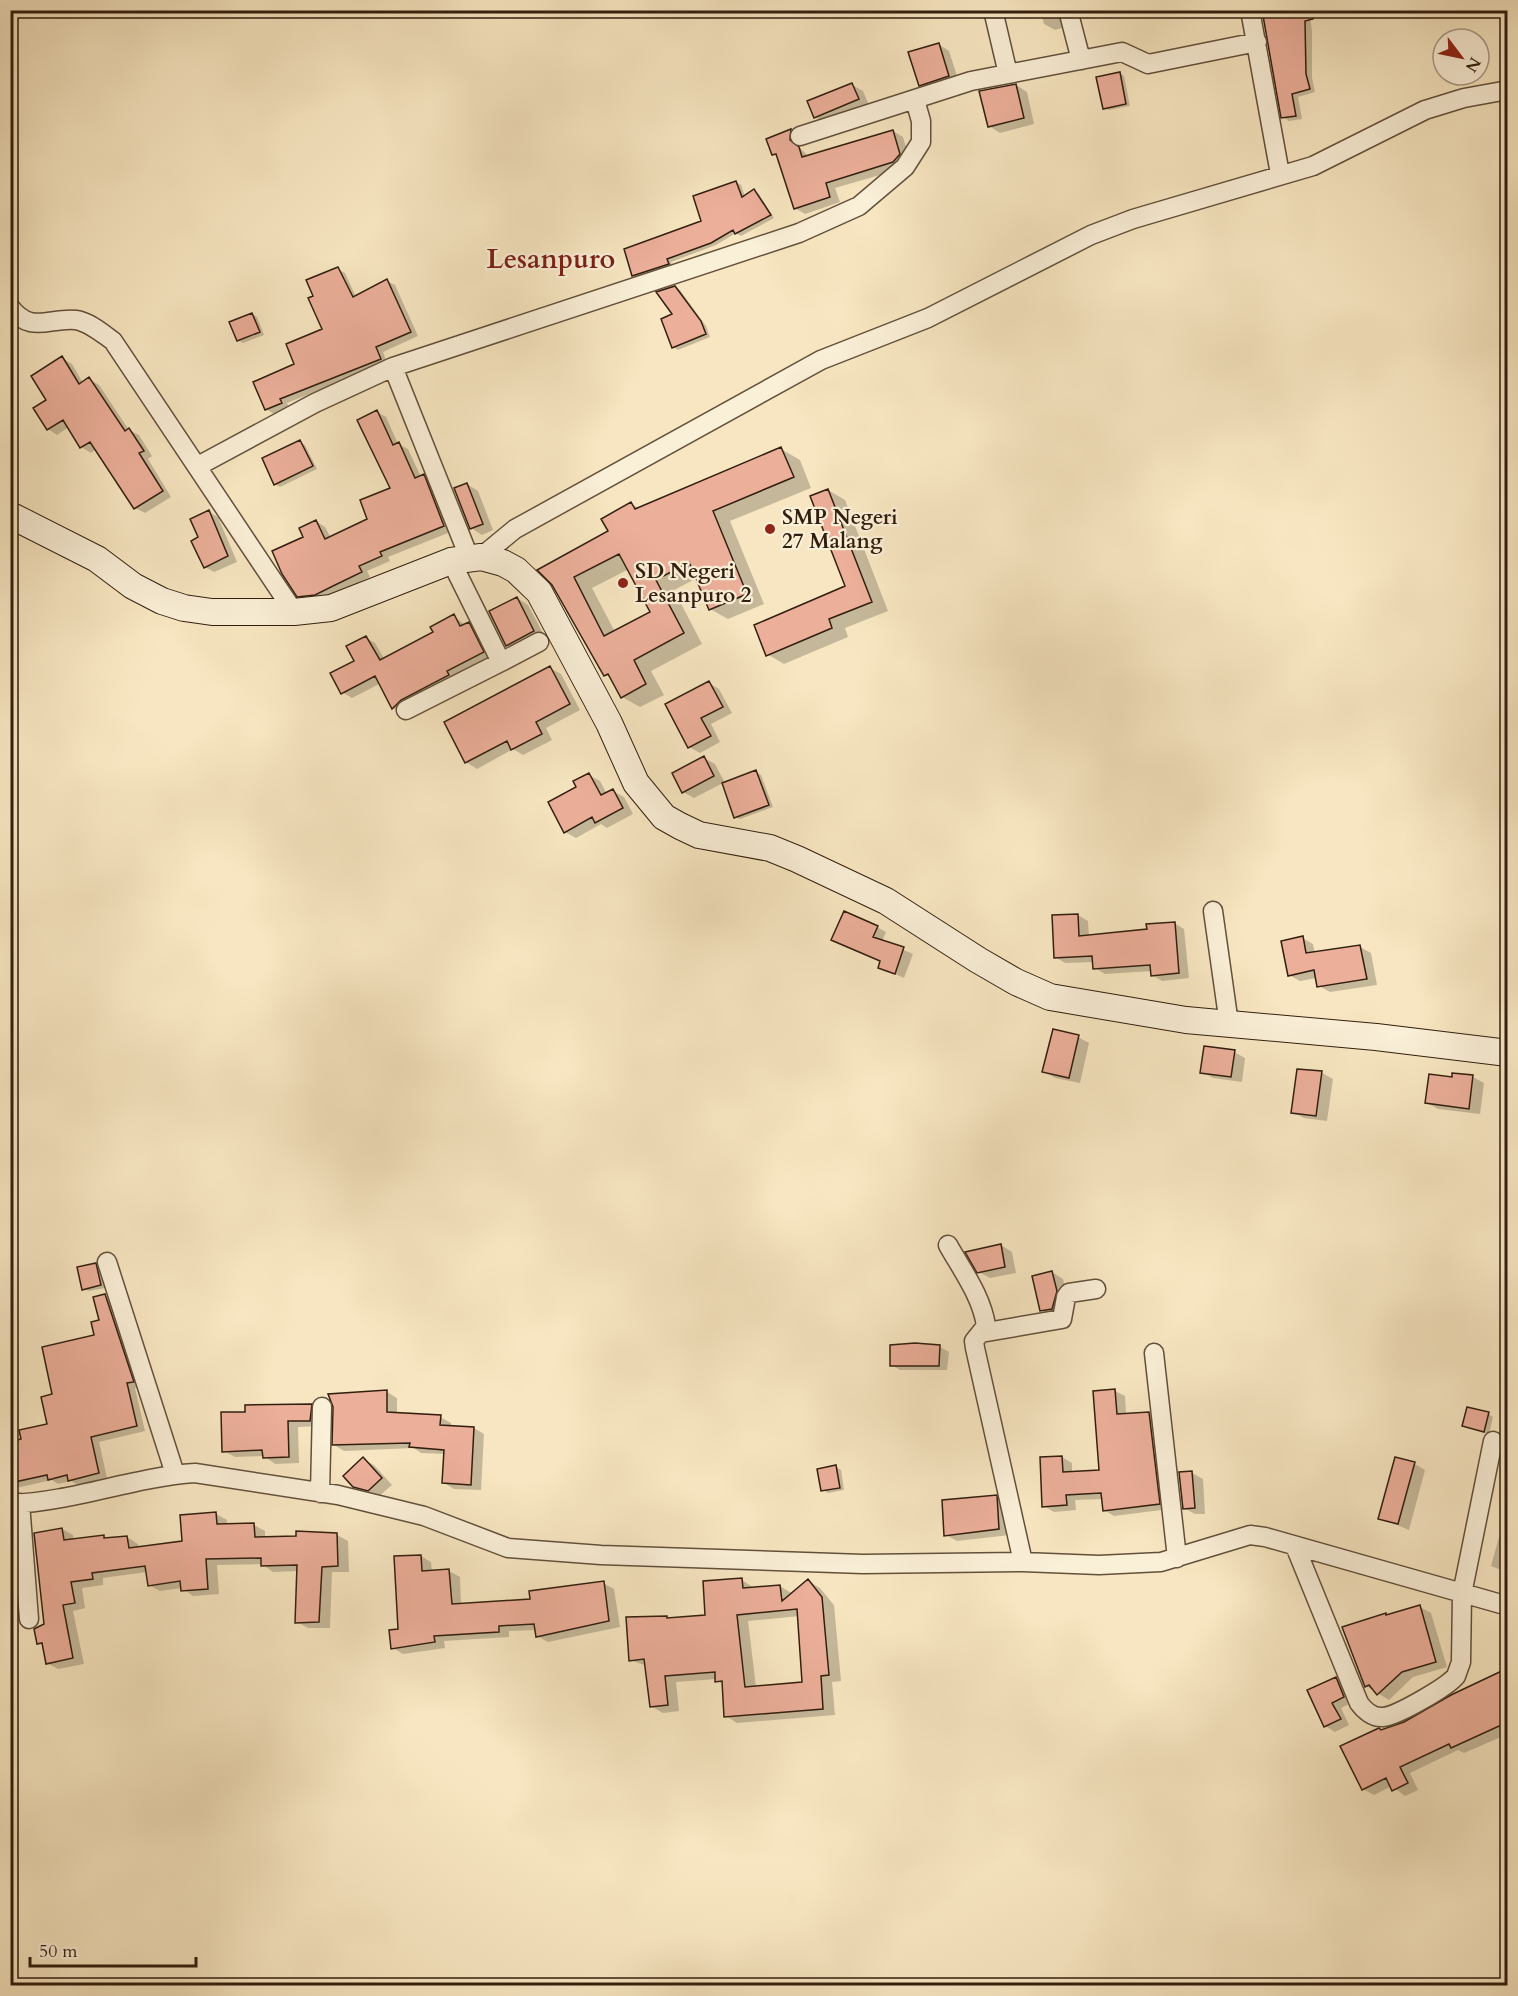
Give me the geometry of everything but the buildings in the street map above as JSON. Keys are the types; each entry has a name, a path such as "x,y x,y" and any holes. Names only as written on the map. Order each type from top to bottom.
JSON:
{"street":[{"path":"993,10 1008,74"},
{"path":"1068,10 1080,60"},
{"path":"1250,10 1280,174"},
{"path":"800,136 971,81 1122,52 1148,64 1257,42"},
{"path":"10,515 97,559 133,586 162,601 184,608 212,612 294,612 331,608 467,558 821,360 928,318 1102,231 1133,219 1313,166 1425,110 1464,98 1508,90"},
{"path":"198,466 315,403 393,367 799,233 859,206 905,167 921,142 921,121 915,100"},
{"path":"10,308 28,322 47,325 76,320 96,328 113,340 294,612"},
{"path":"393,367 467,558 501,662"},
{"path":"467,558 503,563 516,570 539,592 609,723 636,783 664,817 699,835 770,848 832,876 886,901 988,965 1050,997 1186,1020 1376,1037 1508,1053"},
{"path":"406,710 539,642"},
{"path":"1213,911 1229,1024"},
{"path":"948,1245 980,1304 986,1326 974,1341 975,1348 1023,1562"},
{"path":"107,1262 175,1474"},
{"path":"981,1333 1062,1319 1065,1314 1066,1297 1070,1293 1096,1289"},
{"path":"1154,1353 1177,1558"},
{"path":"320,1493 322,1407"},
{"path":"1295,1546 1359,1703 1370,1714 1382,1717 1398,1711 1456,1676 1461,1662 1462,1594 1493,1441"},
{"path":"29,1619 15,1504 91,1492 175,1474 195,1473 320,1493 424,1516 508,1548 601,1555 823,1563 1023,1562 1099,1565 1161,1562 1250,1535 1508,1606"}],"place":[{"name":"SMP Negeri 27 Malang","path":"770,529"},
{"name":"SD Negeri Lesanpuro 2","path":"623,583"}],"district":[{"name":"Lesanpuro","path":"551,259"}]}
